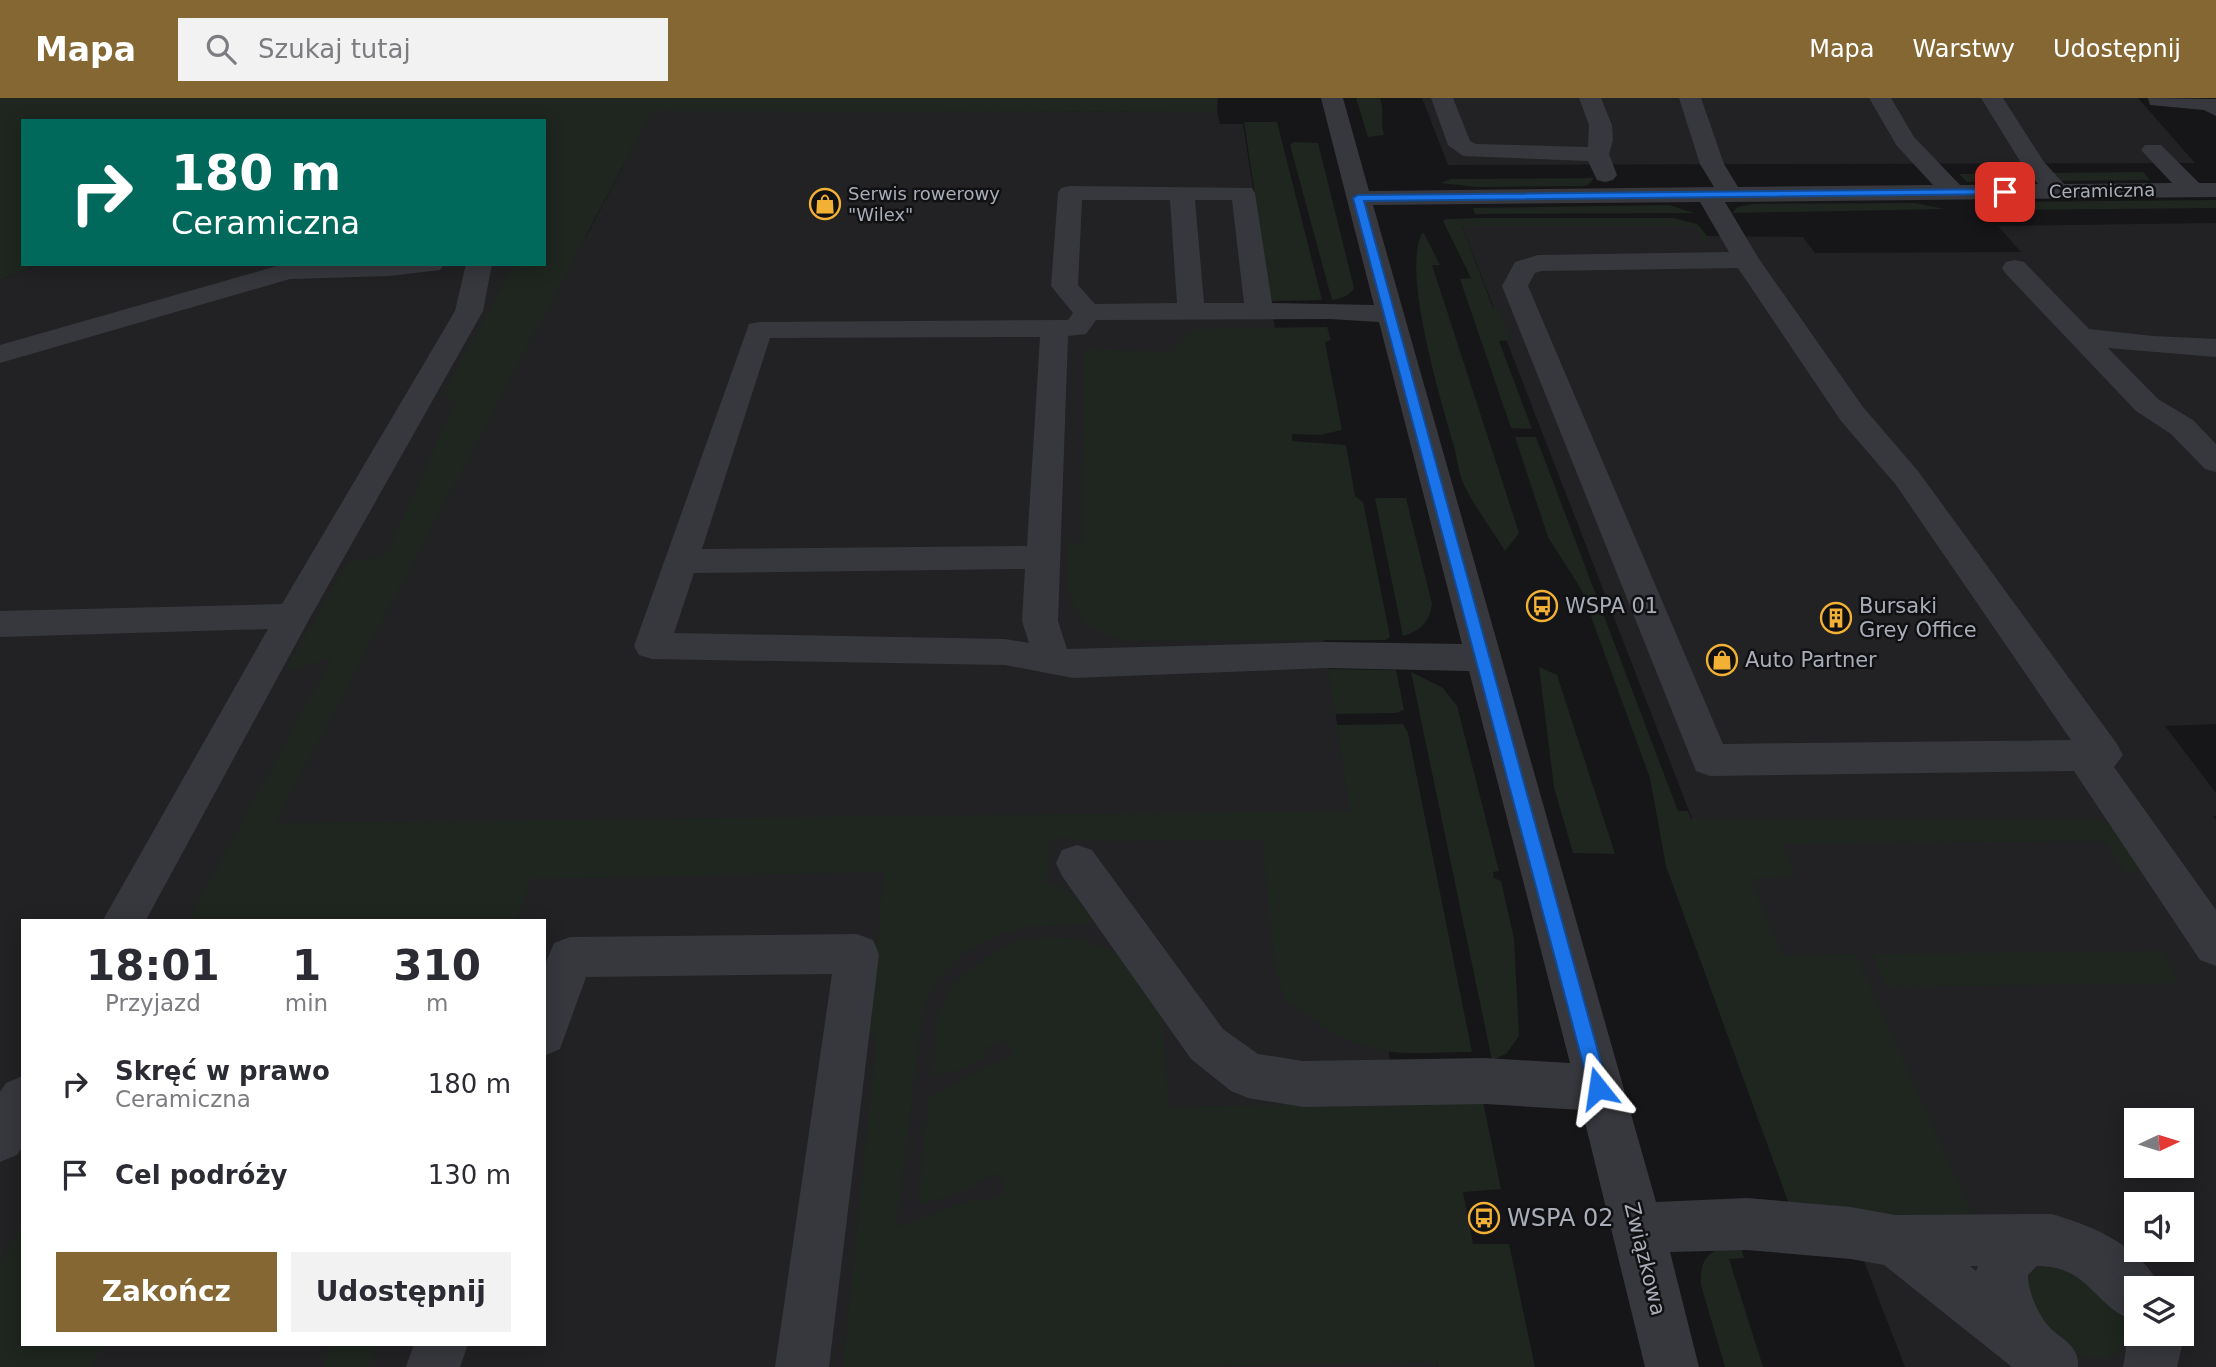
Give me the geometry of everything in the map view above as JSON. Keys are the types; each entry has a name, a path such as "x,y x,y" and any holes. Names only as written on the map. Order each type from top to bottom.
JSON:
{"street":[{"name":"Związkowa","path":"1332,98 1638,1228 1672,1367"},
{"path":"1442,98 1460,145 1471,151 1597,153"},
{"path":"1590,98 1597,110 1602,145 1597,153 1599,163 1616,195"},
{"path":"1690,98 1719,194 1746,260 1852,414 1907,478 2103,755 1710,760 1515,286 1524,268 1538,263 1746,260"},
{"path":"1880,98 1905,141 1953,192"},
{"path":"1992,98 2035,166 2057,191"},
{"path":"2158,100 2210,104 2216,109"},
{"path":"2153,150 2204,190"},
{"name":"Ceramiczna","path":"1358,198 2204,190"},
{"path":"1259,311 1243,193 1070,193 1064,286 1087,312 1259,311 1390,314"},
{"path":"1182,193 1191,312"},
{"path":"0,354 289,271 410,266"},
{"path":"125,919 293,616 469,311 479,266"},
{"path":"2015,268 2147,405 2182,427 2216,462"},
{"path":"1087,312 1076,328 1054,330 759,330 652,646 1005,652 1073,664 1326,655 1482,658"},
{"path":"1054,330 1040,621 1054,661"},
{"path":"2081,336 2153,345 2216,348"},
{"path":"681,561 1042,557"},
{"path":"0,625 293,616"},
{"path":"2085,756 2216,946"},
{"path":"1077,863 1207,1044 1248,1075 1303,1084 1486,1081 1598,1088"},
{"path":"546,1028 570,957 857,954 802,1367"},
{"path":"0,1138 21,1102"},
{"path":"1638,1228 1747,1224 1851,1233 1895,1241 2051,1240 2074,1245 2105,1264 2124,1283"},
{"path":"2030,1240 2015,1248 2004,1261 2001,1278 2005,1300 2015,1322 2031,1344 2054,1365"},
{"path":"1895,1241 2054,1365"},
{"path":"433,1367 440,1346"},
{"path":"2150,1367 2155,1346"}],"shaded area":[{"path":"0,98 1218,98 1217,112 652,111 275,823 1350,811 1337,725 1403,724 1408,733 1472,1052 1402,1053 1375,1049 1332,1031 1286,1002 1275,968 1262,840 1112,841 1050,838 1047,886 1063,886 1093,919 1091,924 1027,927 1002,934 960,956 935,984 922,1013 899,1206 894,1228 976,1198 980,1202 1005,1193 1000,1173 974,1184 974,1188 925,1204 919,1200 928,1099 989,1064 993,1065 1014,1054 1005,1039 984,1048 988,1056 951,1073 933,1075 937,1014 954,983 971,968 1014,941 1044,937 1081,939 1127,956 1161,1007 1169,1107 1483,1101 1501,1189 1463,1192 1473,1244 1509,1244 1535,1367 1438,1367 1437,1362 1191,1367 843,1367 877,1036 868,1032 884,872 531,879 517,919 189,919 332,658 285,671 347,563 387,554 455,402 443,393 514,266 546,266 546,119 21,119 21,266 35,266 0,280"},
{"path":"1356,98 1380,98 1384,135 1368,137"},
{"path":"1422,98 2138,98 2195,163 1448,165"},
{"path":"652,110 1217,112 1220,124 1243,124 1438,1367 0,1367 0,280 35,266 546,266 546,263 586,237"},
{"path":"1244,122 1277,122 1322,300 1271,301"},
{"path":"1294,142 1318,143 1354,288 1342,298 1332,300 1290,145"},
{"path":"2143,172 2150,180 2052,181 2046,173"},
{"path":"2031,173 2038,181 1967,182 1959,174"},
{"path":"1594,178 1588,185 1582,186 1477,187 1440,183 1451,179"},
{"path":"2216,200 2216,208 1990,210 1994,205 2009,202"},
{"path":"1915,203 1945,209 1732,213 1738,207 1752,204"},
{"path":"1669,205 1694,213 1475,214 1473,208"},
{"path":"1476,218 1673,218 1697,224 1709,240 1702,240 1694,226 1462,226 1493,308 1498,308 1510,340 1499,341 1532,429 1511,428 1460,279 1471,278 1443,221"},
{"path":"2216,223 2216,724 2165,726 2216,793 2216,816 2213,816 2216,820 2216,1367 1905,1367 1462,226 1699,226 1707,236 1803,237 1815,253 2021,252 1998,226"},
{"path":"1423,232 1440,265 1432,265 1519,533 1505,551 1463,483 1433,369 1425,337 1416,275 1417,250"},
{"path":"1327,327 1331,340 1325,342 1342,430 1320,435 1291,434 1292,441 1346,445 1355,496 1363,502 1390,637 1385,640 1129,641 1109,636 1082,619 1075,607 1067,578 1067,541 1082,544 1084,349 1171,352 1192,329"},
{"path":"1515,437 1536,437 1678,811 1688,811 1691,819 2097,819 2117,830 2139,866 2136,872 2126,874 2104,841 1782,844 1796,877 1750,879 1782,955 1855,954 1977,1224 1789,1204 1666,866 1650,778 1581,589 1548,537"},
{"path":"1375,498 1406,498 1432,604 1423,625 1403,636"},
{"path":"1539,667 1557,675 1615,854 1573,853 1554,787"},
{"path":"1328,669 1396,670 1404,710 1396,713 1335,714"},
{"path":"1411,672 1443,688 1457,706 1499,871 1493,872 1494,878 1501,881 1514,939 1519,1036 1506,1054 1492,1060"},
{"path":"2160,951 2180,983 1887,987 1872,954"},
{"path":"21,1228 21,1346 102,1346 92,1367 0,1367 0,1266"},
{"path":"1739,1241 1744,1258 1729,1259 1763,1367 1725,1367 1701,1285 1702,1266 1709,1255"},
{"path":"2046,1263 2062,1265 2116,1300 2124,1316 2124,1342 2116,1354 2108,1358 2090,1358 2063,1347 2050,1335 2028,1290 2029,1278"},
{"path":"330,1346 375,1346 369,1367 323,1367"}],"place":[{"name":"Serwis rowerowy \"Wilex\"","path":"825,204"},
{"name":"WSPA 01","path":"1542,606"},
{"name":"Bursaki Grey Office","path":"1836,618"},
{"name":"Auto Partner","path":"1722,660"},
{"name":"WSPA 02","path":"1484,1218"}],"route":[{"path":"1598,1088 1358,198 2005,192"}]}
